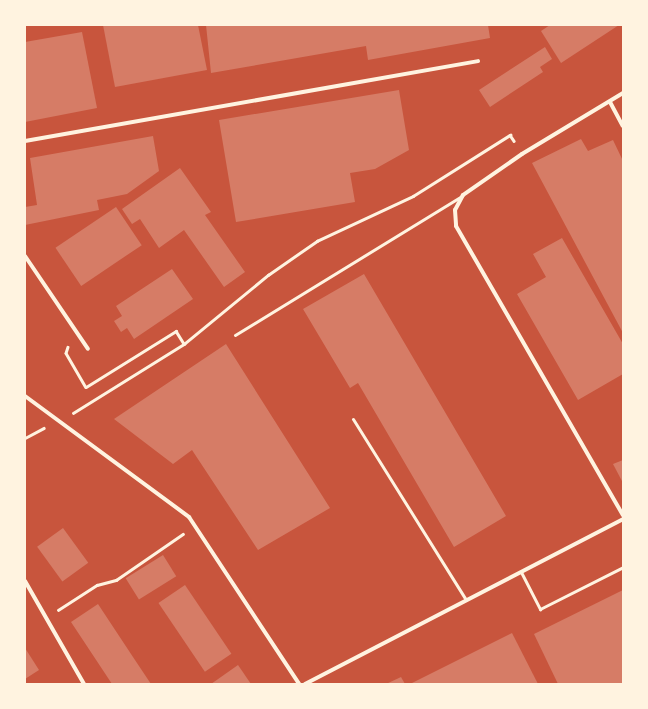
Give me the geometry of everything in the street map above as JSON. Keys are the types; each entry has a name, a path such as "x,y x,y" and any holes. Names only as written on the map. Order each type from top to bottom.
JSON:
{"street":[{"path":"25,141 478,61"},
{"path":"623,93 522,154 463,195 455,210 456,226 623,515"},
{"path":"610,102 623,126"},
{"path":"25,256 88,349"},
{"path":"25,396 189,517 196,525 299,684"},
{"path":"305,684 623,519"},
{"path":"25,581 84,684"}],"lane":[{"path":"235,335 463,195"},
{"path":"353,419 466,600"},
{"path":"521,572 540,610 623,567"}],"path":[{"path":"68,416 184,344 268,275 317,241 413,196 510,135 522,154"},
{"path":"75,330 66,353 86,387 176,332 184,344"},
{"path":"25,438 50,426"},
{"path":"46,618 97,585 116,580 196,525"}],"building":[{"path":"103,25 198,25 207,70 115,87"},
{"path":"206,25 488,25 490,38 368,60 366,46 211,73"},
{"path":"550,25 619,25 561,63 541,31"},
{"path":"82,32 97,108 25,122 25,42"},
{"path":"545,47 552,59 540,67 543,72 490,107 479,90"},
{"path":"399,90 409,150 375,169 350,173 355,202 236,222 219,120"},
{"path":"153,136 159,171 127,194 97,200 99,210 25,225 25,207 37,205 30,158"},
{"path":"581,139 588,151 613,140 623,161 623,333 532,163"},
{"path":"180,168 211,212 205,215 245,272 224,287 184,230 159,248 140,219 132,224 122,209"},
{"path":"116,207 142,245 81,286 55,248"},
{"path":"562,238 623,344 623,374 578,400 517,294 546,277 533,254"},
{"path":"172,269 193,299 134,339 127,328 121,332 114,321 122,316 116,306"},
{"path":"364,274 506,516 454,547 358,383 350,388 303,309"},
{"path":"226,344 330,508 258,550 192,450 173,464 114,419"},
{"path":"623,460 623,483 613,464"},
{"path":"63,528 88,563 62,582 37,547"},
{"path":"163,555 176,576 139,600 126,578"},
{"path":"185,585 231,654 205,672 158,603"},
{"path":"623,590 623,684 558,684 534,634"},
{"path":"98,604 151,684 112,684 71,622"},
{"path":"512,633 538,684 410,684"},
{"path":"25,648 39,670 25,679"},
{"path":"238,665 251,684 211,684"},
{"path":"401,677 405,684 386,684"}]}
